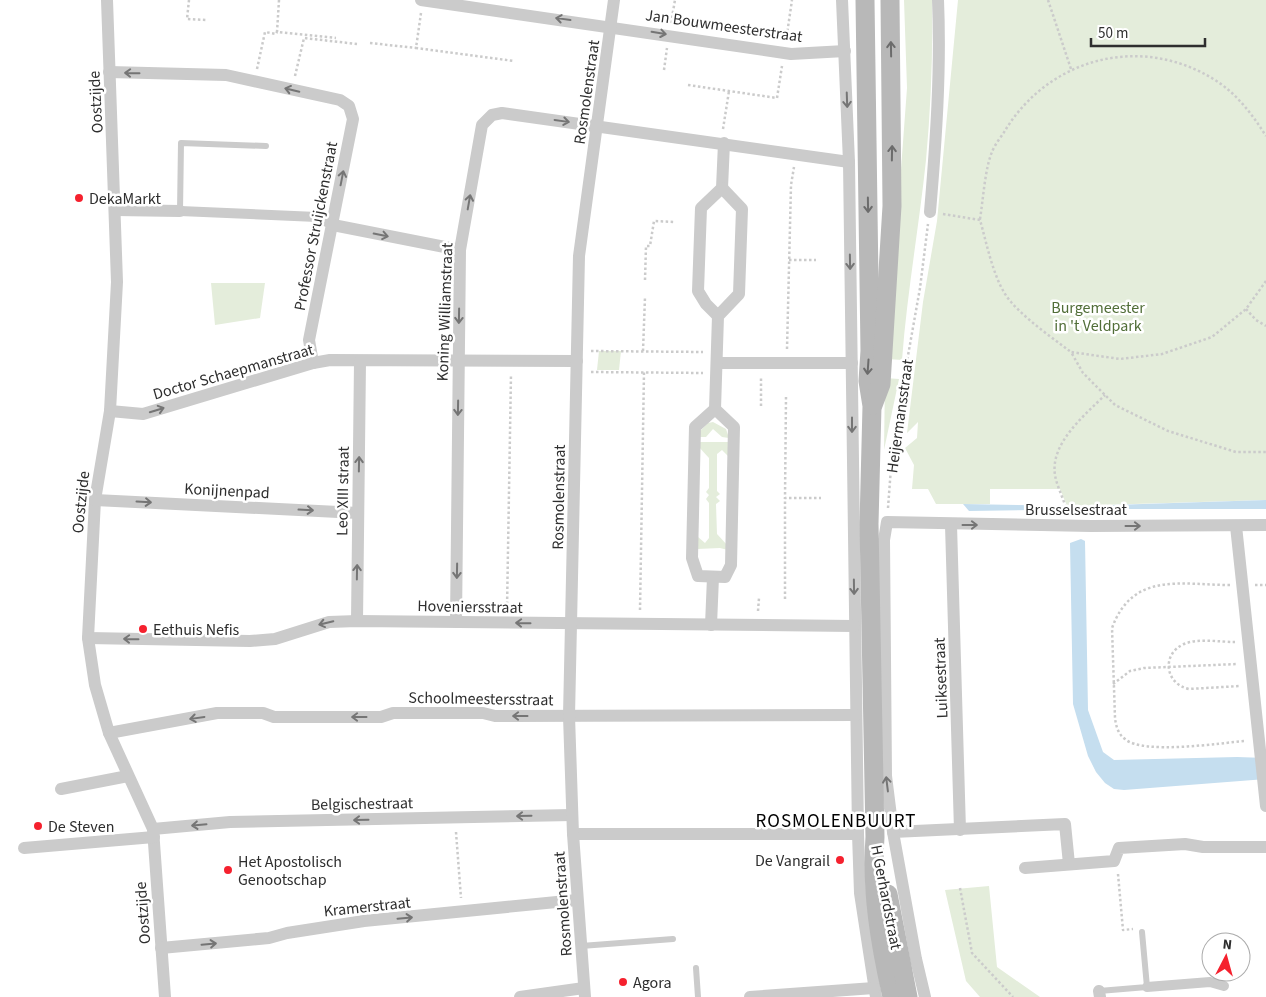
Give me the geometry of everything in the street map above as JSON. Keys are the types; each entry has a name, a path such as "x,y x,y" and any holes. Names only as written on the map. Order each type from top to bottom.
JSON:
{"main road":[{"name":"Heijermansstraat","path":"865,0 870,351 868,382 872,406 869,524 875,834"},
{"name":"Heijermansstraat","path":"872,406 881,384 892,206 890,0"},
{"name":"H Gerhardstraat","path":"875,834 873,863 875,892 879,929 892,997"},
{"name":"H Gerhardstraat","path":"875,834 883,863 891,918 908,997"}],"street":[{"name":"Oostzijde","path":"107,0 116,210 117,282 110,411 95,500 88,638 94,685 110,733 153,833 165,997"},
{"name":"Jan Bouwmeesterstraat","path":"422,0 784,52 845,51"},
{"name":"Rosmolenstraat","path":"585,993 573,834 569,716 580,256 614,0"},
{"path":"842,0 849,162 856,715 875,834"},
{"path":"930,212 937,131 940,57 938,0"},
{"path":"109,72 226,75 292,90"},
{"name":"Professor Struijckenstraat","path":"292,90 340,100 349,106 353,119 309,340 312,363"},
{"name":"Koning Williamstraat","path":"456,622 460,250 482,125 492,115 502,113 598,126"},
{"path":"598,126 849,162"},
{"path":"715,410 734,427 731,565 725,577 698,576 692,558 695,427 715,410 718,316 738,294 742,209 722,188 723,143"},
{"path":"718,316 706,304 698,291 701,208 722,188"},
{"path":"116,210 317,217 333,226 460,250"},
{"name":"Doctor Schaepmanstraat","path":"110,411 143,414 312,363 330,360 360,362 459,360 577,361"},
{"name":"Leo XIII straat","path":"357,621 360,362"},
{"path":"717,363 852,363"},
{"name":"Konijnenpad","path":"95,500 358,513"},
{"path":"875,834 886,776 884,540 887,522"},
{"name":"Brusselsestraat","path":"887,522 951,525 1266,525"},
{"name":"Luiksestraat","path":"951,525 960,830"},
{"path":"1236,526 1253,685 1262,744 1266,806"},
{"path":"711,625 713,577"},
{"name":"Hoveniersstraat","path":"88,638 250,641 275,639 329,622 357,621 854,626"},
{"name":"Schoolmeestersstraat","path":"110,733 217,713 263,713 274,717 381,716 393,713 473,713 495,716 856,715"},
{"path":"61,789 128,776"},
{"name":"Belgischestraat","path":"153,833 230,822 572,816"},
{"path":"573,834 875,834 1066,824 1069,864"},
{"path":"24,848 153,833"},
{"name":"H Gerhardstraat","path":"875,834 860,892 875,992"},
{"name":"H Gerhardstraat","path":"875,834 916,959 925,997"},
{"path":"1025,868 1114,861 1119,848 1185,844 1203,847 1266,847"},
{"name":"Kramerstraat","path":"161,948 269,938 287,933 364,921 577,900"},
{"path":"1146,987 1210,982 1224,986"},
{"path":"750,997 875,992"},
{"path":"520,997 585,993"}],"lane":[{"path":"180,212 181,143 266,146"},
{"path":"1100,994 1146,987 1142,932"},
{"path":"581,946 673,939"},
{"path":"696,968 698,997"}],"path":[{"path":"189,0 188,19 206,20"},
{"path":"276,32 279,0"},
{"path":"416,48 422,0"},
{"path":"664,70 675,0"},
{"path":"688,85 777,98 792,0"},
{"path":"1048,0 1071,69"},
{"path":"254,82 265,32 336,38"},
{"path":"292,90 304,38 358,44"},
{"path":"370,43 514,60"},
{"path":"1266,136 1247,106 1215,80 1188,66 1149,57 1109,57 1071,69 1037,92 1014,116 992,152 980,220 994,270 1010,301 1042,330 1071,352 1083,373 1115,405 1168,431 1236,452 1266,452"},
{"path":"723,143 729,91"},
{"path":"1263,131 1266,128"},
{"path":"787,363 791,185 796,154"},
{"path":"930,212 980,220"},
{"name":"Heijermansstraat","path":"887,522 893,440 920,288 930,212"},
{"path":"645,280 646,246 650,246 654,221 675,222"},
{"path":"789,260 816,260"},
{"path":"1071,352 1120,359 1162,354 1212,337 1246,309 1266,281"},
{"path":"643,351 645,297"},
{"path":"1246,309 1256,320 1266,326"},
{"path":"577,361 643,351 717,363"},
{"path":"506,623 511,360"},
{"path":"577,361 644,372 717,363"},
{"path":"761,406 762,363"},
{"path":"639,624 644,372"},
{"path":"1067,511 1055,478 1056,456 1074,426 1105,395"},
{"path":"784,599 786,397"},
{"path":"785,498 821,498"},
{"path":"1262,744 1166,748 1130,743 1124,739 1116,726 1112,628 1119,613 1136,593 1148,587 1159,584 1266,585"},
{"path":"1249,642 1185,644 1170,656 1168,665 1170,675 1181,688 1253,685"},
{"path":"1113,684 1130,671 1168,665 1251,664"},
{"path":"456,818 457,865 463,912"},
{"path":"1114,861 1118,869 1123,930 1139,929 1142,932"},
{"path":"960,888 972,953 1013,997"}],"green space":[{"path":"904,0 932,0 932,40 926,160 902,360 887,359 907,88"},
{"name":"Burgemeester in 't Veldpark","path":"958,0 1266,0 1266,500 1067,506 1060,489 990,489 990,504 936,504 928,489 912,489 914,465 905,448 917,438 918,422 907,433 923,302 937,221"},
{"path":"211,283 265,283 260,318 215,325"},
{"path":"599,351 621,351 619,370 597,370"},
{"path":"885,378 899,379 884,450"},
{"path":"713,422 726,429 729,438 722,437 713,429 706,437 699,437 699,432 708,423"},
{"path":"698,442 729,442 729,457 722,450 717,454 717,491 720,494 716,497 720,501 716,504 717,534 728,546 728,550 720,548 697,549 698,537 705,543 709,538 709,503 706,499 709,495 706,492 709,488 709,458 698,446"},
{"path":"989,886 997,967 1040,997 980,997 966,981 945,890"}],"water":[{"path":"1266,500 1266,509 969,511 963,504 1081,506"},
{"path":"1081,539 1085,541 1088,710 1103,752 1114,760 1266,758 1266,779 1124,790 1114,789 1105,783 1096,772 1088,756 1073,704 1070,543"}],"place":[{"name":"DekaMarkt","path":"79,198"},
{"name":"Eethuis Nefis","path":"143,629"},
{"name":"De Steven","path":"38,826"},
{"name":"De Vangrail","path":"840,860"},
{"name":"Het Apostolisch Genootschap","path":"228,870"},
{"name":"Agora","path":"623,982"}],"district":[{"name":"ROSMOLENBUURT","path":"836,820"}]}
